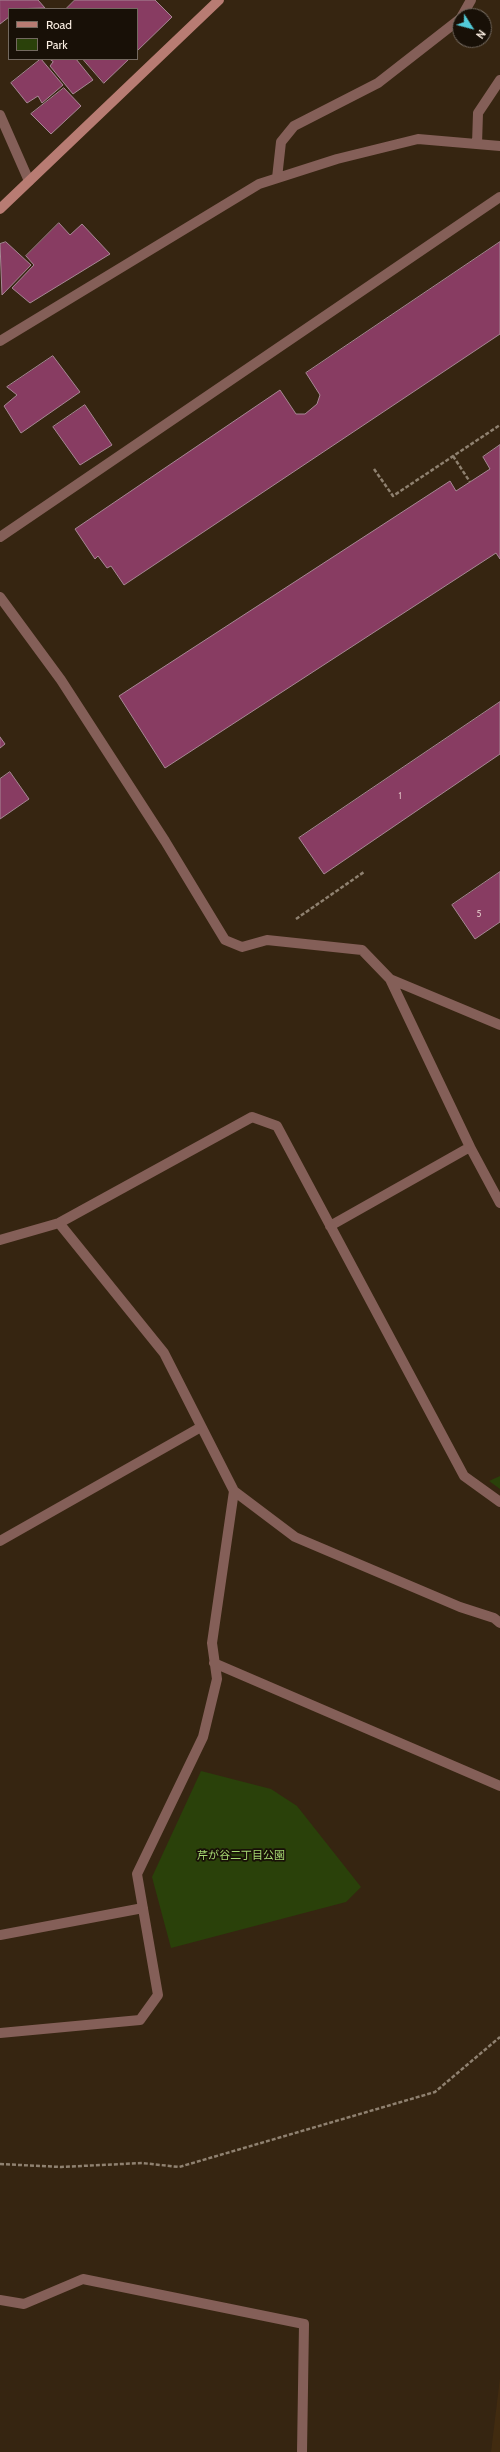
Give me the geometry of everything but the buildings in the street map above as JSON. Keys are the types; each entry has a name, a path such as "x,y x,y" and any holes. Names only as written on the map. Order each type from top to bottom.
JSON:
{"street":[{"path":"0,209 219,0"},
{"path":"277,178 281,142 294,126 378,83 452,25"},
{"path":"477,144 478,113 500,80"},
{"path":"0,115 29,181"},
{"path":"0,341 259,184 337,159 418,140 500,146"},
{"path":"0,537 500,197"},
{"path":"0,597 61,680 165,841 225,940 242,947 266,940 362,950 390,980 470,1147 500,1203"},
{"path":"390,980 500,1024"},
{"path":"0,1240 59,1223 252,1117 277,1126 464,1476 500,1502"},
{"path":"330,1226 470,1147"},
{"path":"59,1223 164,1354 234,1491 295,1537 460,1607 494,1618 500,1623"},
{"path":"0,1540 201,1427"},
{"path":"0,2033 140,2020 158,1995 137,1874 203,1737 217,1679 212,1643 234,1491"},
{"path":"214,1663 500,1786"},
{"path":"0,1935 143,1908"},
{"path":"0,2300 24,2304 83,2279 304,2324 302,2452"}],"path":[{"path":"374,469 393,496 500,425"},
{"path":"453,456 470,482"},
{"path":"295,920 364,872"},
{"path":"0,2164 61,2167 142,2163 179,2166 435,2092 500,2038"}],"shaded area":[{"path":"500,2378 500,2452 491,2452"}],"green space":[{"path":"500,1476 500,1489 489,1481"},
{"name":"芹が谷二丁目公園","path":"201,1771 271,1789 297,1806 361,1887 346,1902 171,1948 152,1877"}]}
